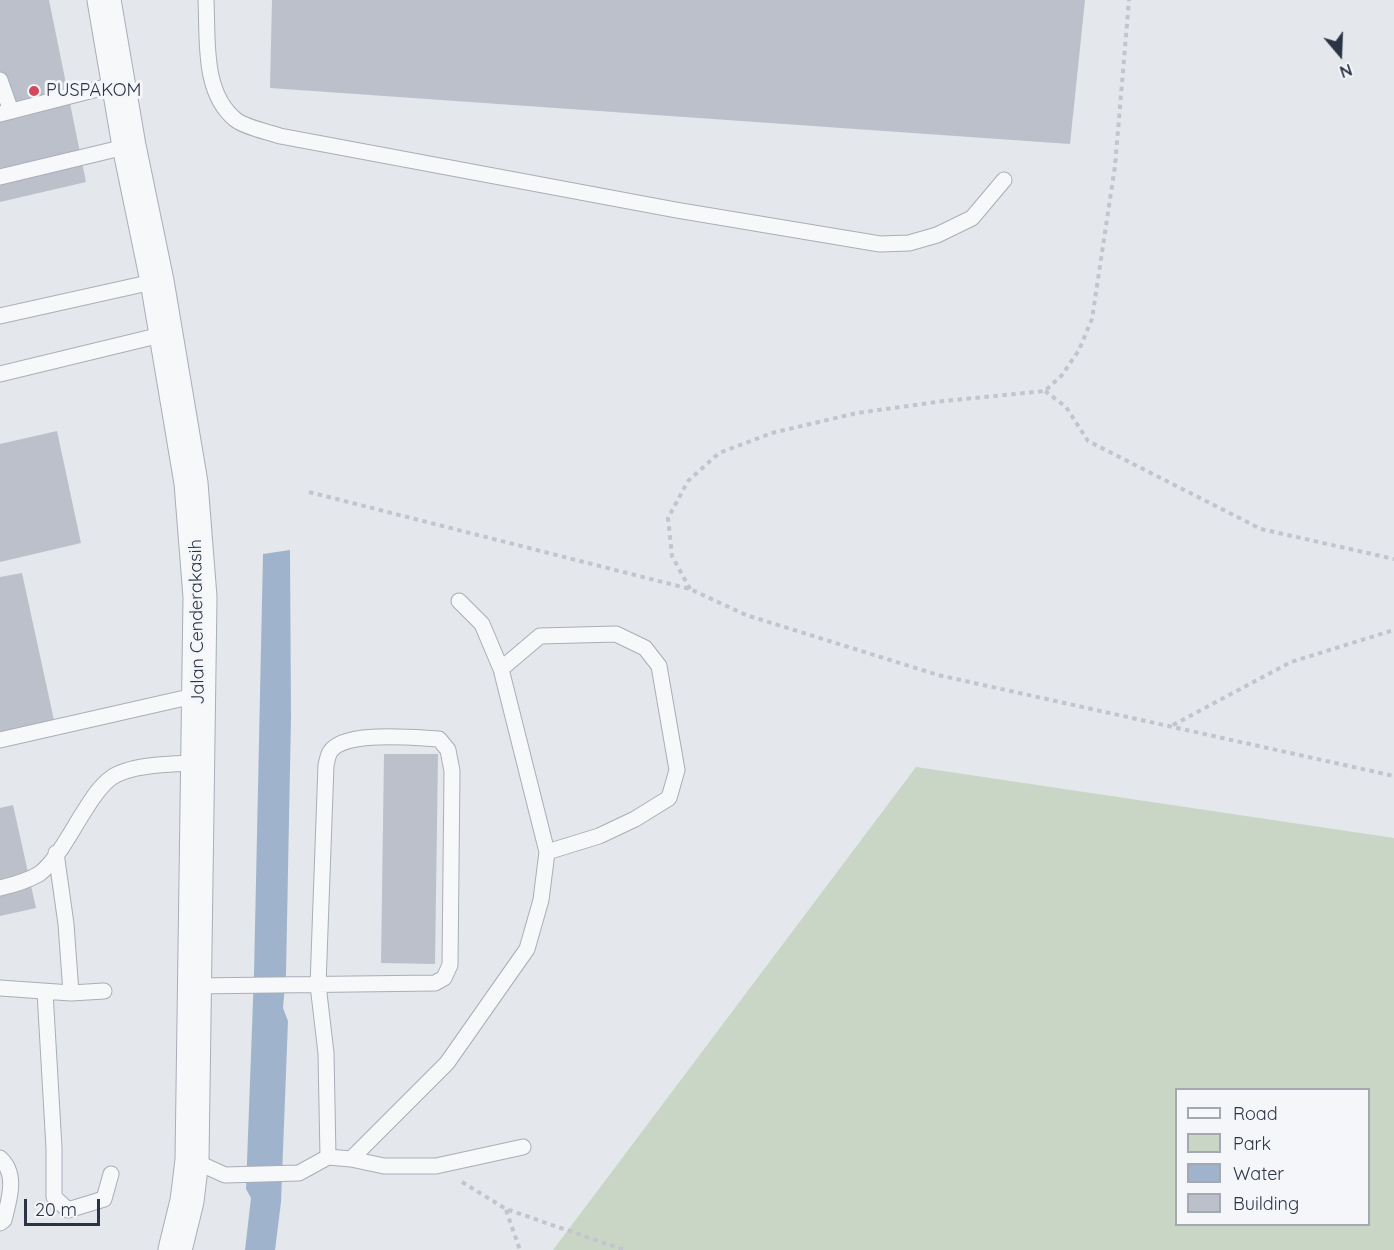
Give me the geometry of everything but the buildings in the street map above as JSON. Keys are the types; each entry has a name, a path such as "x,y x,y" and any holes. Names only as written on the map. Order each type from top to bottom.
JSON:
{"street":[{"name":"Jalan Cenderakasih","path":"104,0 117,84 157,281 191,483 200,597 192,1160 187,1201 175,1250"}],"lane":[{"path":"206,0 212,83 220,101 237,120 280,136 676,210 880,244 909,243 937,236 972,218 1004,180"},
{"path":"0,80 5,112 117,84"},
{"path":"0,177 129,146"},
{"path":"0,316 157,281"},
{"path":"0,374 165,334"},
{"path":"351,1159 447,1063 527,949 541,900 547,852 501,669 482,624 459,601"},
{"path":"501,669 540,636 616,634 645,648 659,666 677,770 669,798 635,819 599,836 547,852"},
{"path":"0,740 198,695"},
{"path":"194,986 318,985 435,983 444,978 450,965 452,771 448,750 439,739 360,738 339,743 330,752 326,765 318,985 326,1053 328,1157"},
{"path":"0,888 40,873 90,801 112,777 129,770 197,764"},
{"path":"56,853 66,924 71,993"},
{"path":"0,988 71,993 104,991"},
{"path":"45,992 54,1148 54,1197 68,1210 104,1199 111,1174"},
{"path":"192,1160 225,1175 298,1173 328,1157 384,1166 436,1166 522,1147"},
{"path":"0,1158 9,1170 11,1183 4,1220 0,1222"}],"path":[{"path":"690,589 672,556 668,518 688,481 719,453 772,433 857,413 944,401 1045,392 1062,375 1078,350 1092,319 1115,166 1129,0"},
{"path":"1045,392 1066,407 1088,441 1261,529 1394,559"},
{"path":"309,492 690,589 746,615 938,675 1394,776"},
{"path":"1172,726 1291,662 1394,630"},
{"path":"436,1166 506,1209 624,1250"},
{"path":"506,1209 520,1250"}],"green space":[{"path":"916,767 1394,838 1394,1250 553,1250"}],"water":[{"path":"290,550 291,717 286,974 283,1008 288,1021 281,1202 275,1250 245,1250 251,1198 246,1189 254,974 263,554"}],"place":[{"name":"PUSPAKOM","path":"34,91"}]}
